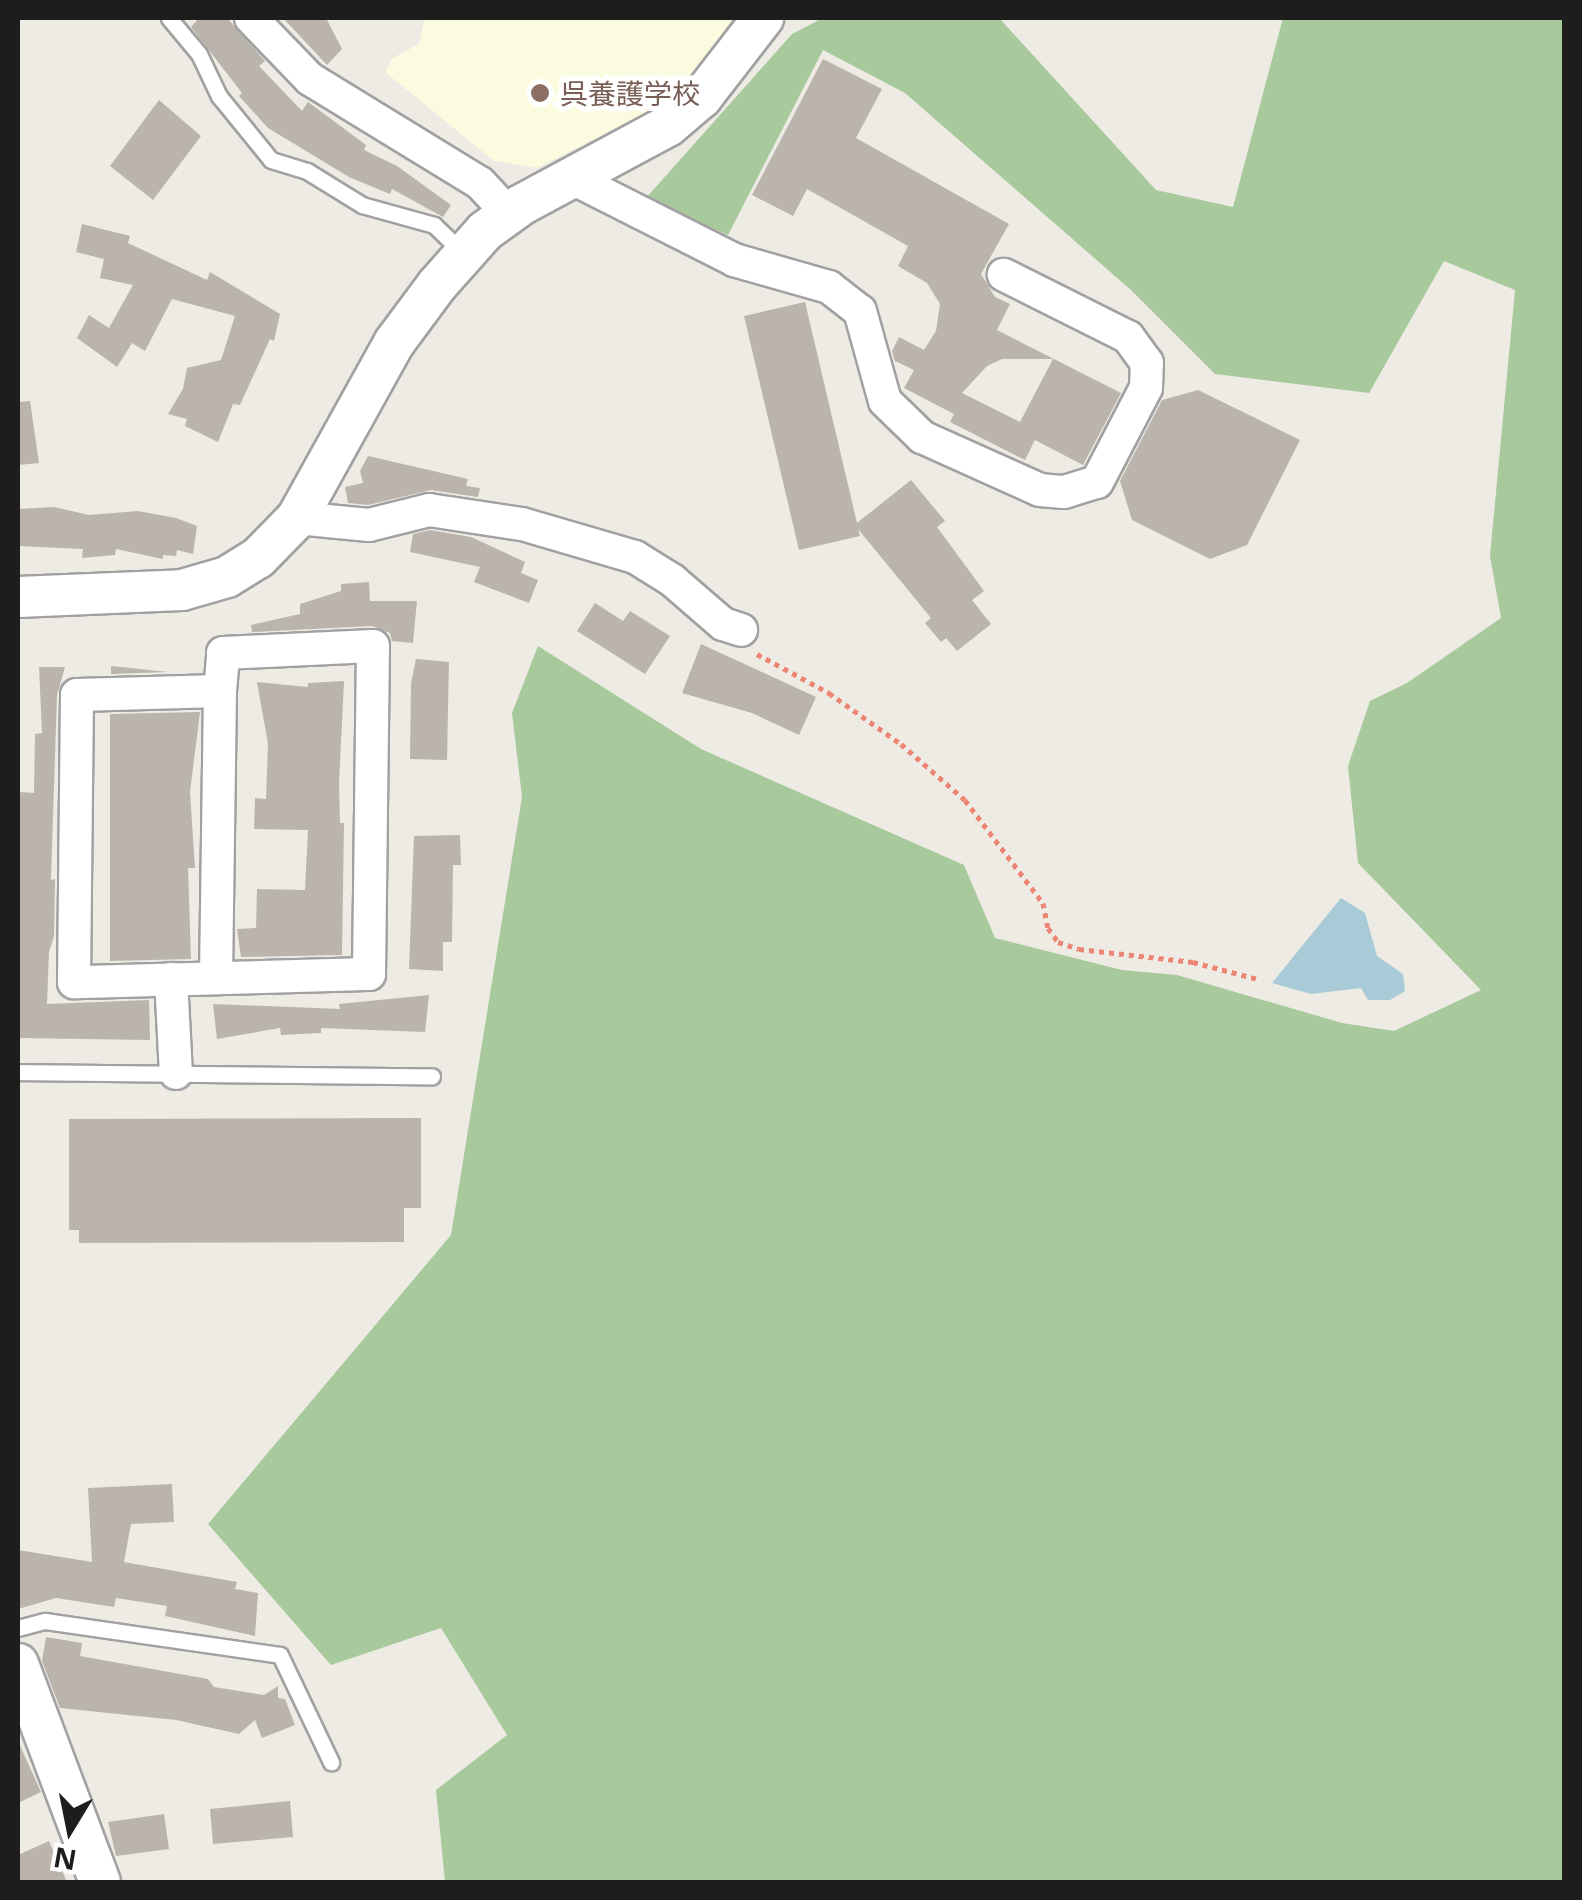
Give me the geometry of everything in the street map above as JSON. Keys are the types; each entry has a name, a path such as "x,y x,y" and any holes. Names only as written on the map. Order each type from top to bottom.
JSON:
{"street":[{"path":"252,18 310,79 480,184 509,214"},
{"path":"18,597 182,590 227,577 258,558 297,518 394,342 464,254 509,214 621,155 690,107 763,18"},
{"path":"572,178 734,260 829,288 860,311 885,401 922,437 1040,490 1064,492 1096,482 1146,388 1147,363 1128,337 1004,276"},
{"path":"297,518 369,525 429,510 522,524 635,557 672,580 748,642"},
{"path":"216,978 220,690 224,653 373,646 369,974 74,982 77,695 220,690"},
{"path":"171,979 176,1073"},
{"path":"18,1664 100,1882"}],"lane":[{"path":"169,18 198,54 219,96 271,160 307,171 362,205 434,226 464,254"},
{"path":"18,1072 432,1076"},
{"path":"18,1628 45,1622 280,1655 330,1762"}],"path":[{"path":"748,642 901,744 964,800 1043,903 1048,928 1058,942 1079,949 1193,962 1258,979"}],"shaded area":[{"name":"呉養護学校","path":"425,18 733,18 695,72 644,114 537,168 494,161 385,72 393,58 419,44"}],"green space":[{"path":"823,18 999,18 1156,190 1233,207 1283,18 1564,18 1564,1882 445,1882 436,1790 507,1735 441,1628 331,1665 208,1524 451,1235 522,797 512,713 538,646 701,749 964,865 995,938 1122,970 1177,975 1342,1023 1394,1031 1481,990 1358,863 1348,766 1370,701 1407,683 1501,618 1490,556 1515,290 1444,261 1369,393 1215,374 1131,290 905,93 823,50 728,235 646,198 792,34"}],"water":[{"path":"1341,898 1365,913 1377,956 1403,974 1405,991 1390,1000 1368,1000 1361,988 1311,994 1272,983"}],"building":[{"path":"199,18 227,18 265,61 259,66 302,111 308,102 366,145 364,150 397,166 451,205 443,217 392,189 390,194 349,177 268,128 239,96 242,93 191,27"},
{"path":"283,18 326,18 342,49 327,65"},
{"path":"823,59 882,89 856,138 1009,224 981,274 995,297 1010,304 997,330 1121,393 1083,465 1035,440 1025,460 950,422 954,414 904,388 914,370 895,361 892,351 899,337 924,350 936,331 940,304 927,283 898,266 908,246 807,189 793,216 752,195","holes":["1002,359 1053,359 1020,422 962,393 987,366"]},
{"path":"159,100 201,136 153,200 110,166"},
{"path":"82,224 130,236 128,243 207,280 210,272 280,314 274,341 270,339 240,405 233,404 218,442 185,426 187,419 168,414 183,389 187,368 221,360 235,316 172,299 145,351 132,343 117,367 77,338 89,315 109,328 133,285 100,278 104,259 76,252"},
{"path":"805,302 857,523 911,480 945,521 937,527 984,591 972,600 991,624 957,651 946,638 941,642 925,623 931,618 858,529 860,536 799,550 744,316"},
{"path":"1198,390 1300,440 1247,545 1210,559 1132,520 1120,481 1162,400"},
{"path":"30,401 39,463 18,465 18,402"},
{"path":"368,456 468,479 466,486 480,488 478,497 431,490 368,505 348,503 345,487 363,483 360,471"},
{"path":"54,507 89,515 138,511 176,518 197,526 193,554 177,550 176,556 163,555 163,559 116,549 115,555 82,558 83,549 18,546 18,509"},
{"path":"430,530 471,537 525,562 521,573 538,580 529,603 474,582 480,567 410,552 413,534"},
{"path":"369,582 370,601 417,601 413,643 392,641 390,633 372,626 252,632 251,625 300,614 300,604 341,591 341,584"},
{"path":"595,603 623,621 630,611 670,636 645,674 577,631"},
{"path":"701,644 816,697 799,735 752,713 682,693"},
{"path":"416,659 449,662 447,760 410,759 411,684"},
{"path":"111,666 168,672 111,674"},
{"path":"39,667 65,667 57,695 51,880 55,879 54,936 49,952 47,1004 149,1000 150,1040 18,1038 19,792 34,793 35,734 42,733"},
{"path":"344,681 339,783 340,823 344,823 342,955 241,957 237,929 256,928 257,889 305,890 308,830 254,829 255,798 266,799 268,744 257,682 308,687 308,683"},
{"path":"200,712 190,792 195,868 188,868 191,959 110,961 110,714"},
{"path":"460,835 461,865 453,865 452,942 443,942 443,971 409,969 414,836"},
{"path":"429,995 425,1032 321,1028 321,1033 281,1035 280,1028 217,1039 213,1004 340,1009 339,1004"},
{"path":"421,1118 421,1208 404,1208 404,1242 79,1243 79,1230 69,1230 69,1119"},
{"path":"172,1484 174,1522 131,1524 124,1562 237,1582 235,1589 258,1593 255,1636 165,1616 167,1606 116,1598 114,1607 56,1598 18,1609 18,1550 92,1562 88,1488"},
{"path":"46,1637 82,1643 80,1656 208,1679 214,1687 264,1695 278,1686 278,1698 285,1699 295,1725 262,1738 255,1720 239,1734 176,1720 60,1708 42,1661"},
{"path":"18,1741 41,1792 18,1803"},
{"path":"290,1801 293,1837 213,1844 210,1809"},
{"path":"164,1814 169,1849 116,1856 108,1822"},
{"path":"49,1841 67,1882 18,1882 18,1855"}],"place":[{"name":"呉養護学校","path":"540,93"}]}
